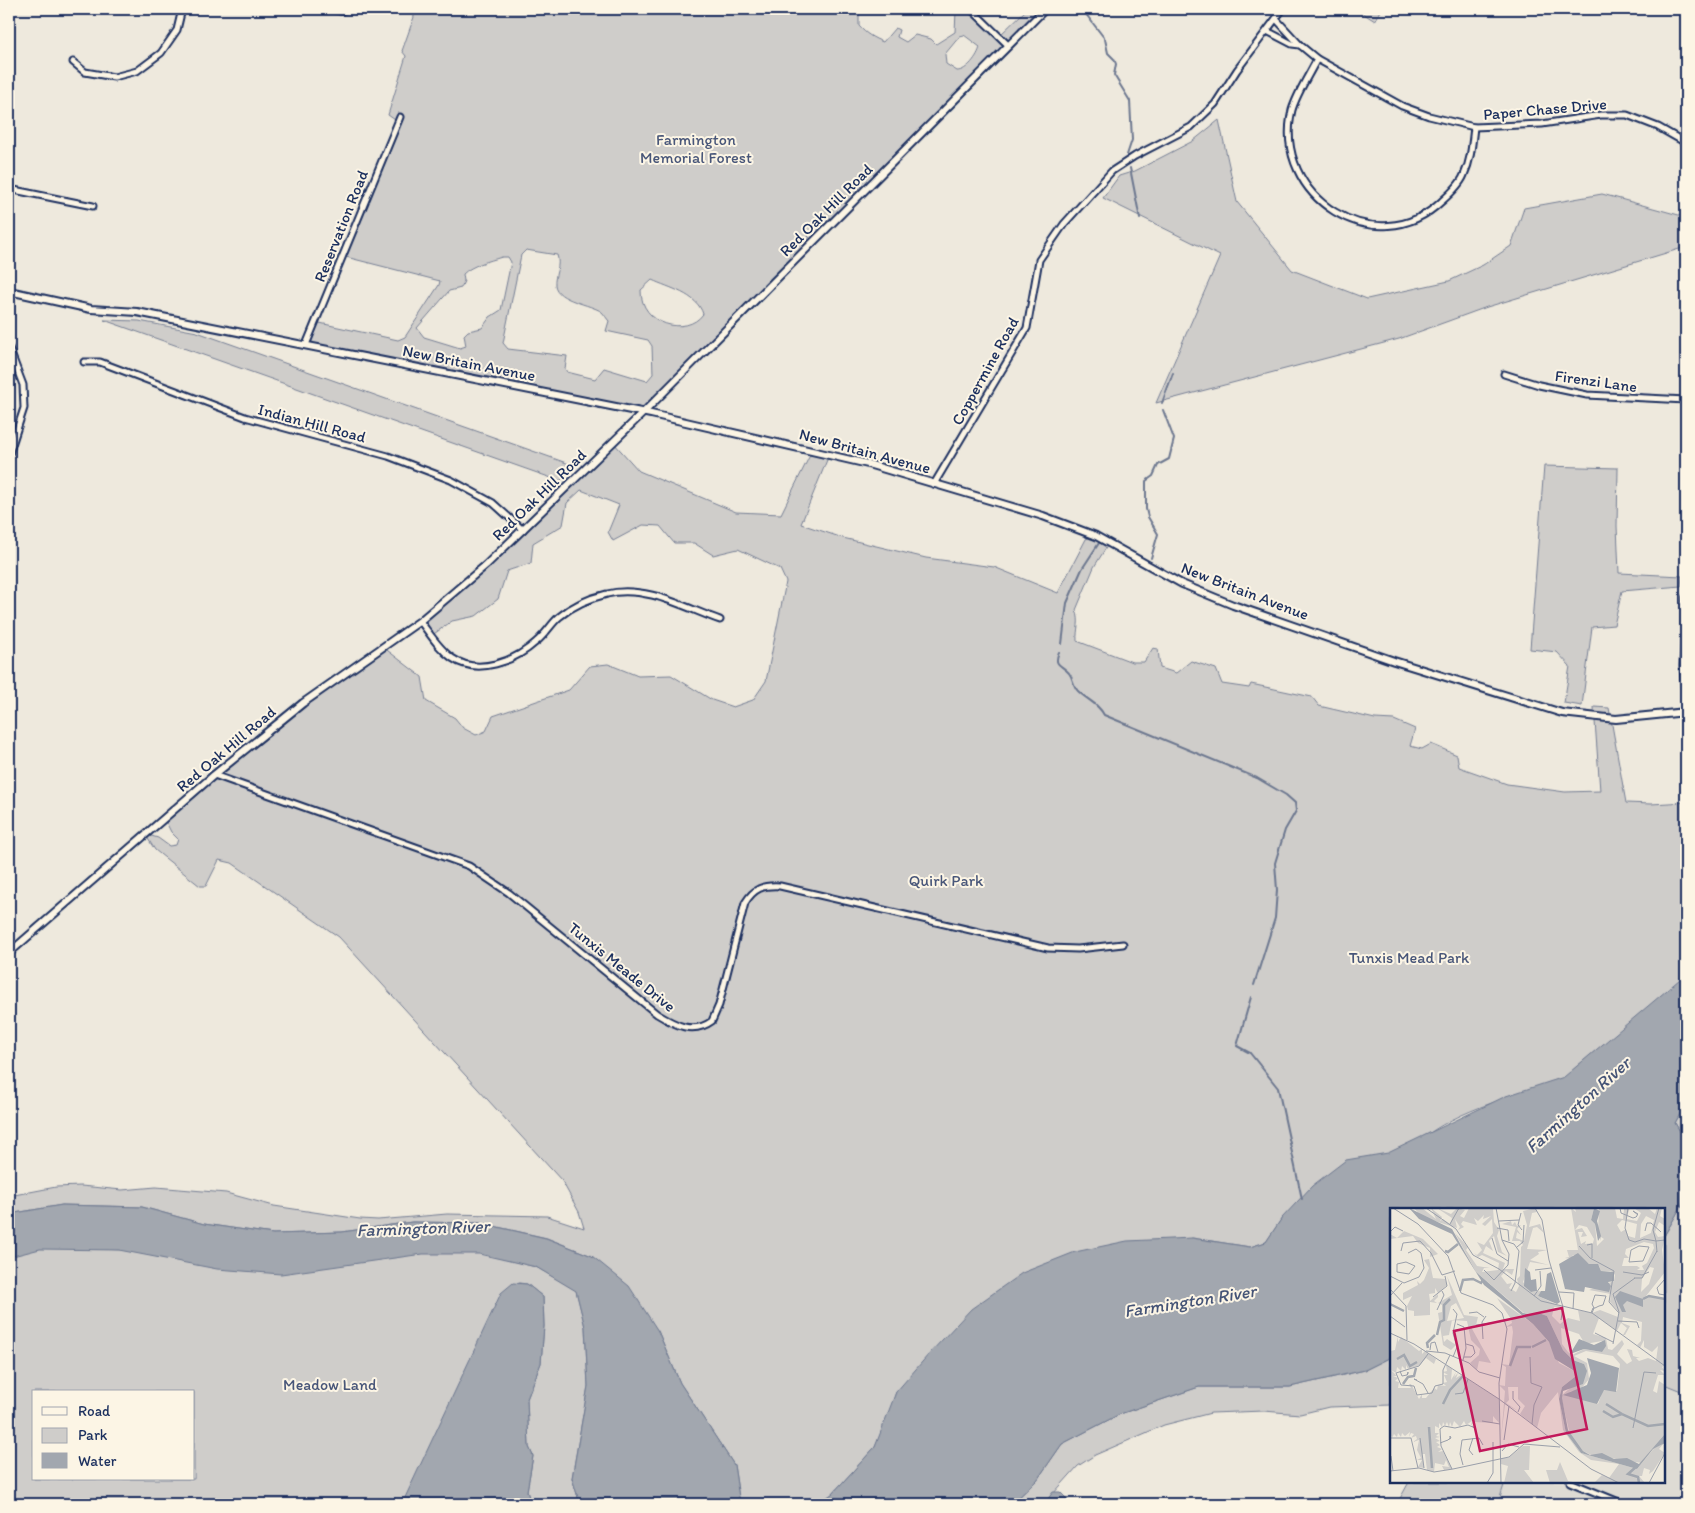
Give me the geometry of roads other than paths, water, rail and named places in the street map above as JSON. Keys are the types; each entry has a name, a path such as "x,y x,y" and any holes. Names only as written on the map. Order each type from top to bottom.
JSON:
{"street":[{"path":"73,62 85,72 114,77 138,71 160,53 177,30 182,9"},
{"path":"332,9 341,11 346,9"},
{"path":"971,9 1008,45"},
{"name":"Red Oak Hill Road","path":"9,953 214,775 303,703 420,621 480,570 643,413 1045,9"},
{"name":"Coppermine Road","path":"934,484 1027,328 1039,260 1064,224 1112,172 1135,156 1172,139 1191,127 1215,104 1237,70 1283,9"},
{"name":"Paper Chase Drive","path":"1276,19 1300,45 1317,59 1402,106 1429,116 1474,127 1542,124 1601,115 1627,115 1658,127 1686,143"},
{"name":"Paper Chase Drive","path":"1266,31 1292,44 1300,45"},
{"path":"1317,59 1293,109 1290,131 1292,153 1298,173 1309,190 1322,204 1340,217 1362,223 1389,226 1413,221 1436,208 1464,177 1471,155 1474,127"},
{"name":"Reservation Road","path":"306,345 400,117"},
{"path":"9,189 93,206"},
{"name":"New Britain Avenue","path":"9,291 91,308 137,312 306,345 643,413 868,464 1043,516 1094,535 1182,584 1233,605 1394,661 1562,713 1616,719 1686,712"},
{"path":"9,348 23,385 24,408 9,454"},
{"name":"Indian Hill Road","path":"84,362 100,362 245,418 388,456 433,473 493,503 522,530"},
{"name":"Firenzi Lane","path":"1504,374 1539,385 1587,395 1686,400"},
{"path":"420,621 442,650 453,659 487,666 505,661 522,653 537,641 559,617 585,601 608,593 631,592 664,599 720,620"},
{"path":"1686,597 1683,666 1686,712"},
{"name":"Tunxis Meade Drive","path":"214,775 469,866 509,893 657,1014 681,1027 696,1028 712,1021 719,1005 745,902 750,893 759,887 768,885 780,886 1048,948 1078,949 1123,944"},
{"path":"1572,1483 1624,1504"}],"water":[{"name":"Farmington River","path":"1686,974 1686,1103 1675,1123 1681,1133 1686,1136 1686,1198 1665,1234 1665,1208 1390,1208 1390,1358 1365,1370 1290,1387 1199,1387 1120,1414 1062,1444 1037,1480 1012,1504 817,1504 832,1494 875,1447 896,1392 929,1354 971,1309 1022,1273 1075,1252 1127,1241 1192,1238 1250,1247 1266,1242 1282,1218 1312,1186 1346,1160 1388,1153 1506,1096 1564,1077"},
{"name":"Farmington River","path":"62,1205 142,1207 204,1224 273,1234 342,1232 412,1222 480,1223 546,1238 592,1256 629,1286 658,1331 680,1383 734,1465 740,1504 580,1504 572,1478 588,1386 585,1327 576,1291 536,1267 479,1254 423,1254 281,1274 217,1269 119,1250 40,1249 9,1257 9,1214"},
{"path":"513,1283 527,1284 543,1297 544,1326 541,1363 527,1399 529,1447 533,1456 527,1491 531,1504 402,1504 501,1293"},
{"path":"1053,1492 1060,1492 1072,1504 1044,1504"}],"waterway":[{"path":"1082,9 1105,39 1108,53 1116,64 1114,75 1130,101 1132,140 1127,155"},
{"path":"1130,168 1140,219"},
{"path":"1162,403 1173,373"},
{"path":"1151,558 1158,534 1148,517 1146,509 1146,481 1153,476 1158,465 1169,459 1174,439 1163,410"},
{"path":"1062,644 1067,603 1082,569 1099,543"},
{"path":"1059,652 1057,662 1069,673 1078,691 1096,705 1104,715 1257,778 1286,795 1295,803 1296,811 1285,830 1275,863 1277,890 1275,918 1254,985"},
{"path":"1251,997 1237,1046 1250,1053 1278,1088 1302,1199"}],"park label":[{"name":"Farmington Memorial Forest","path":"696,148"},
{"name":"Quirk Park","path":"946,880"},
{"name":"Tunxis Mead Park","path":"1409,957"},
{"name":"Meadow Land","path":"330,1384"}]}
